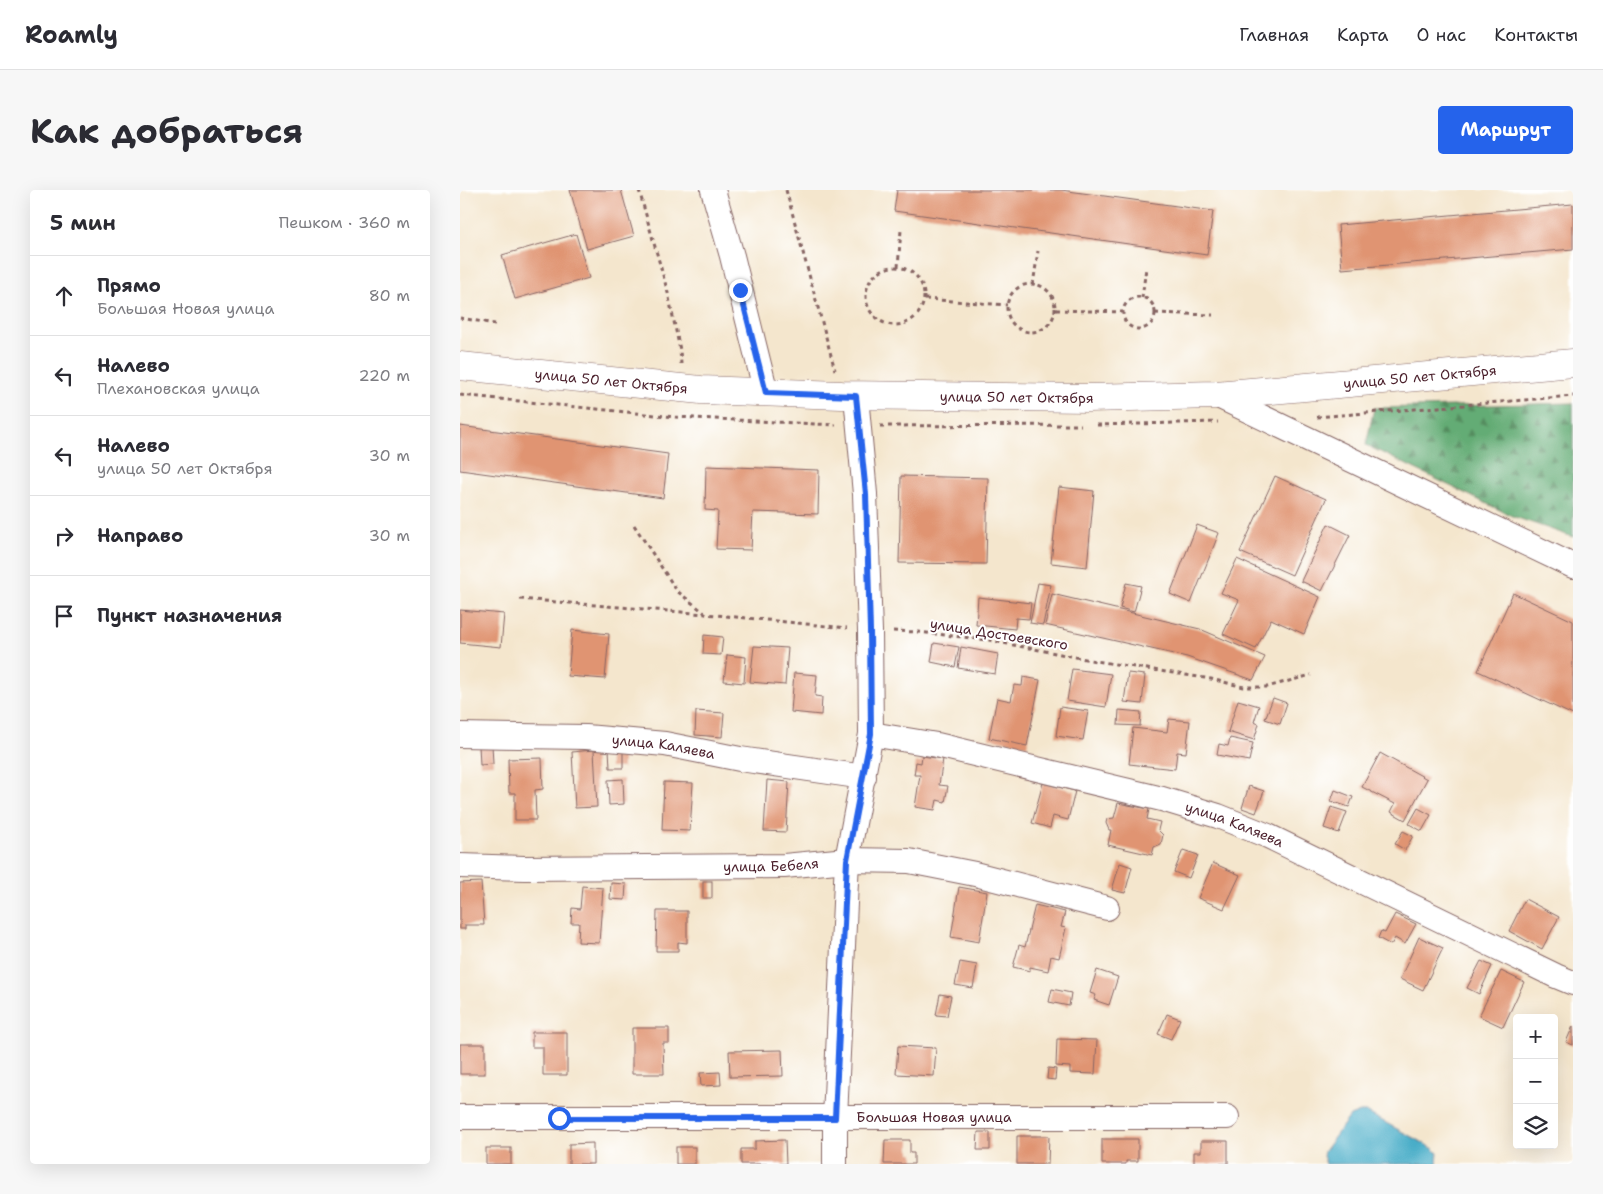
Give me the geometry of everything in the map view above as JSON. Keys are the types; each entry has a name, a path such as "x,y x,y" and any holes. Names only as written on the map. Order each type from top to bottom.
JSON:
{"main road":[{"name":"улица 50 лет Октября","path":"460,366 683,388 766,393 849,396 1088,398 1216,396 1573,363"}],"street":[{"path":"713,190 732,256 766,393"},
{"path":"834,1164 847,860 871,734 866,494 849,396"},
{"path":"1216,396 1573,566"},
{"name":"улица Каляева","path":"871,734 937,745 1162,799 1218,816 1268,836 1573,983"},
{"name":"улица Каляева","path":"460,735 586,737 665,744 740,759 864,777"},
{"name":"улица Бебеля","path":"460,866 524,868 784,866 847,860 909,861 975,874 1107,908"},
{"name":"Большая Новая улица","path":"460,1117 1227,1117"}],"path":[{"path":"639,190 672,312 680,350 683,388 680,417"},
{"path":"786,190 849,396"},
{"path":"898,267 902,230"},
{"path":"1033,284 1038,251"},
{"path":"898,267 907,270 920,281 925,298 917,316 909,322 900,325 890,325 881,322 873,315 868,307 866,297 872,278 888,268 898,267"},
{"path":"1142,298 1146,268"},
{"path":"1033,284 1051,294 1056,310 1050,324 1044,329 1029,333 1022,331 1010,320 1007,313 1007,305 1015,291 1022,286 1033,284"},
{"path":"1136,297 1151,303 1155,313 1152,322 1148,326 1139,329 1129,326 1123,312 1127,303 1136,297"},
{"path":"925,298 1007,305"},
{"path":"1056,310 1123,312"},
{"path":"1155,313 1213,315"},
{"path":"460,318 495,324"},
{"path":"634,525 677,591 706,614"},
{"name":"улица Достоевского","path":"520,599 870,630 918,632 988,640 1096,661 1211,679 1244,687 1267,687 1311,675"}],"green space":[{"path":"1573,403 1573,537 1512,516 1366,445 1374,408"}],"water":[{"path":"1366,1112 1434,1149 1438,1153 1437,1164 1326,1164 1323,1156 1324,1151 1350,1116"}],"building":[{"path":"570,190 621,190 634,236 587,249"},
{"path":"897,190 1061,190 1213,211 1207,255 894,211"},
{"path":"1573,204 1573,249 1342,269 1338,225"},
{"path":"576,234 589,278 515,299 502,255"},
{"path":"460,426 668,454 663,498 460,470"},
{"path":"706,466 819,470 818,514 753,512 751,550 716,549 718,511 705,510"},
{"path":"901,476 988,478 986,564 899,563"},
{"path":"1275,476 1326,499 1292,575 1240,552"},
{"path":"1059,487 1094,491 1087,567 1051,563"},
{"path":"1328,524 1350,535 1322,591 1301,581"},
{"path":"1197,525 1219,533 1191,603 1170,594"},
{"path":"1237,559 1320,597 1304,634 1271,619 1256,649 1223,634 1239,600 1221,593"},
{"path":"1038,583 1051,585 1043,625 1030,623"},
{"path":"1126,583 1141,586 1134,612 1120,608"},
{"path":"1513,593 1573,621 1573,715 1478,671"},
{"path":"1052,594 1200,629 1265,657 1253,680 1187,657 1045,625"},
{"path":"978,597 1031,603 1029,619 1016,618 1015,629 976,625"},
{"path":"460,610 504,614 501,647 460,643"},
{"path":"572,630 609,634 605,679 568,676"},
{"path":"704,635 723,637 721,655 703,654"},
{"path":"934,643 959,647 955,667 931,662"},
{"path":"754,646 788,648 785,685 750,682"},
{"path":"961,647 998,654 995,674 958,668"},
{"path":"727,655 746,657 744,683 724,681"},
{"path":"1072,669 1111,674 1106,707 1067,701"},
{"path":"794,673 817,675 815,696 822,697 821,715 791,712"},
{"path":"1128,673 1145,675 1142,704 1124,702"},
{"path":"1023,677 1040,680 1027,746 989,738 997,698 1011,701 1014,685 1022,686"},
{"path":"1273,698 1287,703 1280,724 1265,719"},
{"path":"1238,700 1259,706 1254,722 1259,724 1254,740 1228,732"},
{"path":"1060,707 1088,711 1083,740 1056,736"},
{"path":"1119,710 1141,712 1140,726 1118,725"},
{"path":"696,711 724,713 722,737 695,735"},
{"path":"1169,719 1190,721 1186,753 1177,752 1175,769 1129,764 1133,728 1167,732"},
{"path":"1230,738 1253,743 1249,761 1217,755 1219,744 1228,746"},
{"path":"479,745 492,745 493,764 480,765"},
{"path":"609,749 623,749 623,768 610,768"},
{"path":"594,750 597,807 575,808 572,752"},
{"path":"1380,753 1427,779 1405,820 1391,812 1395,804 1362,787"},
{"path":"922,756 943,759 939,785 948,786 945,802 937,800 935,810 915,807 920,775 914,775 916,762 921,763"},
{"path":"542,758 543,789 535,790 536,820 515,820 515,793 509,793 508,759"},
{"path":"623,779 624,804 609,805 608,780"},
{"path":"767,780 789,782 786,832 764,831"},
{"path":"664,782 693,783 690,831 662,830"},
{"path":"1043,783 1075,791 1068,820 1053,816 1050,828 1032,823"},
{"path":"1249,786 1264,791 1256,813 1242,808"},
{"path":"1335,790 1353,797 1349,807 1331,801"},
{"path":"1118,803 1149,809 1147,819 1160,822 1158,830 1163,835 1161,844 1154,847 1152,855 1108,845 1111,830 1109,830 1106,823 1107,819 1114,818"},
{"path":"1331,807 1347,812 1339,833 1324,828"},
{"path":"1418,808 1431,815 1422,831 1409,824"},
{"path":"1403,831 1413,836 1405,850 1395,844"},
{"path":"1183,850 1198,855 1189,878 1174,872"},
{"path":"1120,863 1132,867 1125,893 1112,890"},
{"path":"1213,863 1240,875 1224,909 1198,898"},
{"path":"703,881 712,881 712,898 703,898"},
{"path":"481,882 484,925 465,925 465,929 460,929 460,883"},
{"path":"611,883 626,884 625,900 610,899"},
{"path":"582,886 603,888 599,943 578,942 579,923 571,923 572,908 580,909"},
{"path":"959,887 987,892 979,942 951,937"},
{"path":"1525,899 1559,917 1542,949 1509,931"},
{"path":"1035,905 1065,912 1061,927 1066,928 1059,958 1051,956 1048,971 1030,967 1030,971 1013,967 1019,945 1025,947"},
{"path":"657,911 687,911 687,943 678,942 678,951 656,951"},
{"path":"1395,914 1416,924 1405,944 1395,938 1391,945 1378,938 1381,931 1385,933"},
{"path":"1419,937 1443,948 1423,990 1400,979"},
{"path":"1481,961 1492,966 1479,994 1467,988"},
{"path":"960,962 977,965 973,988 955,985"},
{"path":"1097,970 1118,977 1109,1005 1094,1000 1096,995 1090,993"},
{"path":"1501,971 1524,982 1503,1027 1479,1016"},
{"path":"1052,989 1071,993 1069,1006 1049,1002"},
{"path":"940,994 951,996 947,1016 936,1015"},
{"path":"1167,1014 1180,1019 1171,1039 1158,1034"},
{"path":"1573,1026 1573,1045 1566,1042"},
{"path":"632,1028 669,1028 669,1043 663,1043 664,1074 632,1074"},
{"path":"532,1032 567,1032 567,1075 543,1075 543,1047 532,1047"},
{"path":"1057,1039 1097,1040 1095,1074 1070,1073 1070,1067 1056,1066"},
{"path":"460,1044 485,1044 485,1074 460,1074"},
{"path":"898,1046 936,1048 934,1076 896,1074"},
{"path":"782,1050 783,1076 730,1077 729,1051"},
{"path":"1048,1068 1056,1069 1055,1080 1047,1079"},
{"path":"720,1072 721,1085 701,1086 700,1073"},
{"path":"978,1132 990,1132 990,1150 977,1150"},
{"path":"1017,1136 1049,1136 1048,1164 1017,1164"},
{"path":"1102,1139 1138,1139 1138,1161 1126,1161 1126,1164 1102,1164"},
{"path":"785,1140 786,1164 741,1164 741,1149 755,1149 755,1141"},
{"path":"885,1140 910,1140 910,1153 914,1153 914,1164 884,1164"},
{"path":"1201,1141 1228,1141 1228,1164 1194,1164 1194,1152 1201,1152"},
{"path":"593,1143 593,1164 569,1164 569,1144"},
{"path":"676,1147 695,1147 695,1164 676,1164"},
{"path":"486,1148 511,1148 511,1164 486,1164"}],"route":[{"path":"559,1118 835,1118 847,860 871,734 866,494 856,396 766,393 740,290"}]}
